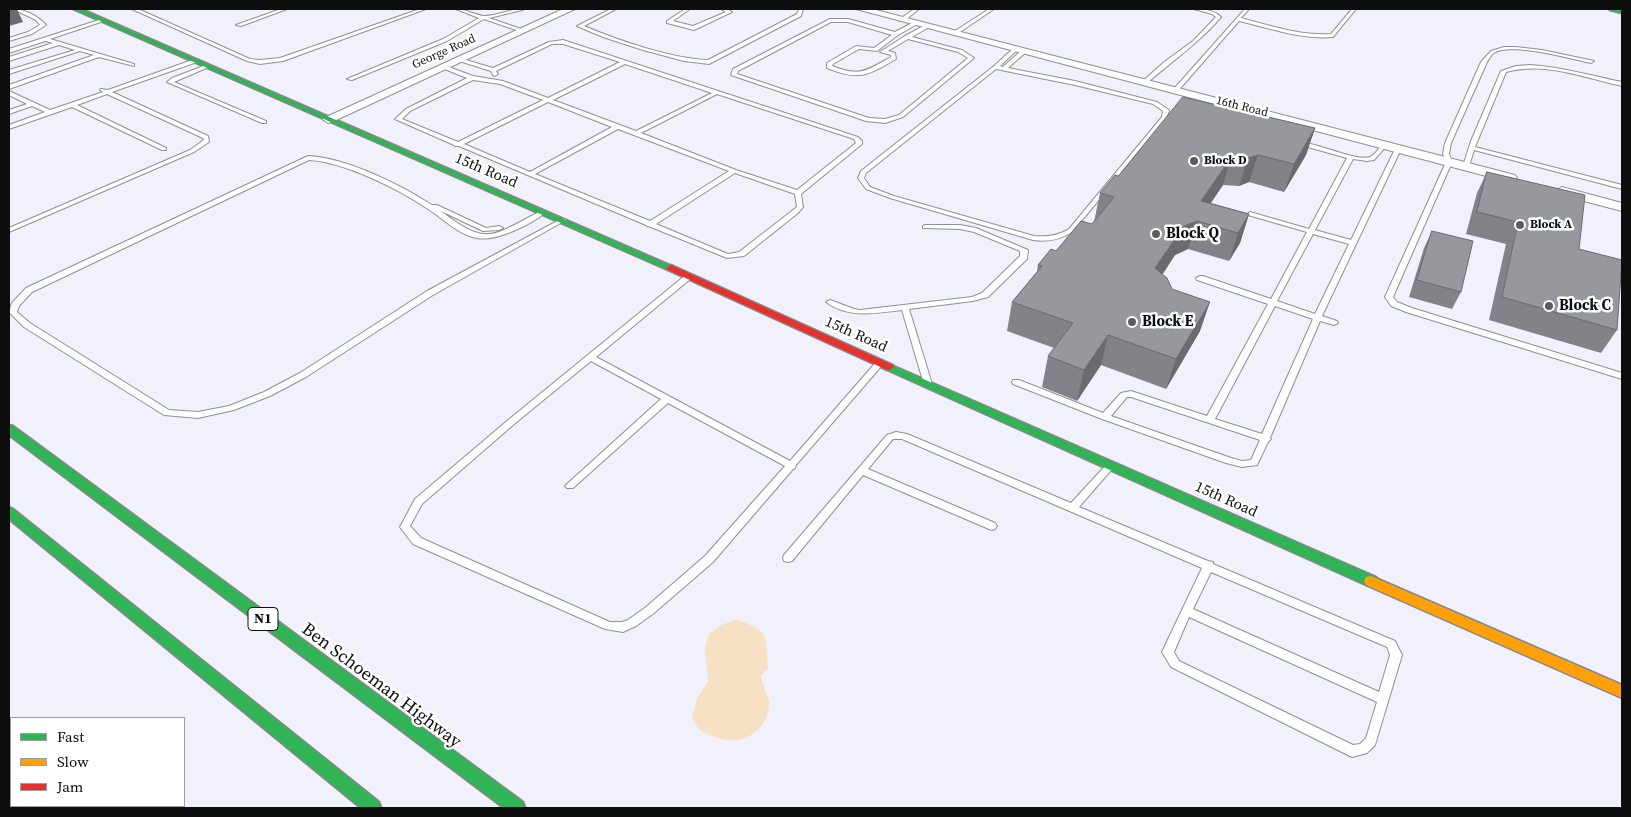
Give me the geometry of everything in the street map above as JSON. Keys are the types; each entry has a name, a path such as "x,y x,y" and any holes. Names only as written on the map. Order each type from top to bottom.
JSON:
{"main road":[{"name":"15th Road","path":"76,9 690,276 1110,466 1622,692"},
{"path":"1612,9 1622,10"},
{"name":"Ben Schoeman Highway","path":"9,429 517,808"},
{"path":"9,512 373,808"}],"street":[{"name":"George Road","path":"328,119 570,9"},
{"name":"16th Road","path":"861,9 1399,147 1521,181"},
{"path":"1549,188 1622,207"}],"lane":[{"path":"9,40 30,33 43,25 38,19 15,9"},
{"path":"134,9 249,60 260,62 282,60 424,9"},
{"path":"239,25 285,9"},
{"path":"458,9 524,31"},
{"path":"350,79 445,40 484,17 522,9"},
{"path":"614,9 580,26 682,60 701,63 709,62 799,15 801,9"},
{"path":"688,9 669,22 694,28 730,12 722,9"},
{"path":"902,20 917,9"},
{"path":"954,33 992,9"},
{"path":"1144,83 1165,64 1195,42 1219,17 1214,12 1196,9"},
{"path":"1175,91 1248,9"},
{"path":"1238,19 1308,35 1327,36 1334,35 1354,9"},
{"path":"9,50 102,20"},
{"path":"896,34 848,21 826,21 735,70 734,75 868,120 891,120 901,116 971,58 960,51 906,37"},
{"path":"875,50 896,34 922,24"},
{"path":"884,52 922,24"},
{"path":"44,39 132,65"},
{"path":"493,70 556,42 625,62 860,141 852,151 798,193"},
{"path":"9,59 59,43"},
{"path":"857,47 884,52 894,54 894,58 860,76 829,68 830,63 857,47"},
{"path":"1591,61 1523,49 1509,48 1492,52 1484,62 1448,143 1446,154 1449,162 1389,295 1390,300 1409,310 1622,376"},
{"path":"9,72 79,50"},
{"path":"996,67 1019,50"},
{"path":"1005,68 1019,50"},
{"path":"9,87 100,55"},
{"path":"9,127 192,60"},
{"path":"459,60 493,70 501,82"},
{"path":"457,145 625,62"},
{"path":"208,66 170,82 264,122"},
{"path":"444,67 472,78 501,82 734,172 798,193"},
{"path":"992,67 996,67 1075,83 1155,103 1164,107 1168,113 1071,230 1063,236 1042,240 1033,238 892,197 868,188 861,178 863,172 992,67"},
{"path":"1466,166 1504,71 1510,68 1542,68 1622,84"},
{"path":"472,78 398,116 398,119 403,123 727,256 738,256 796,212 800,206 798,193"},
{"path":"9,230 192,151 207,141 206,136 106,91"},
{"path":"637,133 717,92"},
{"path":"9,93 49,112"},
{"path":"9,112 32,104"},
{"path":"71,104 164,149"},
{"path":"530,174 618,126"},
{"path":"1294,141 1351,157 1373,158 1385,144"},
{"path":"1016,382 1105,417 1237,464 1256,462 1352,243 1399,147"},
{"path":"1472,148 1622,187"},
{"path":"1209,421 1351,157"},
{"path":"539,210 504,232 483,237 458,228 425,203 336,163 323,158 308,158 29,290 15,305 13,312 27,325 167,413 182,417 201,416 252,400 298,377 430,293 563,220"},
{"path":"649,225 734,172"},
{"path":"1250,214 1352,243"},
{"path":"830,302 852,311 860,312 973,299 985,295 1024,257 1024,250 976,230 960,226 925,227"},
{"path":"690,276 590,357 418,502 405,527 417,541 609,626 623,627 650,610 709,559 880,363"},
{"path":"1200,278 1334,323"},
{"path":"905,308 928,384"},
{"path":"590,357 792,466"},
{"path":"1105,417 1124,395 1131,394 1266,439"},
{"path":"570,486 667,399"},
{"path":"788,558 861,470 890,437 896,434 1073,507 1209,565 1390,644 1396,655 1371,741 1363,749 1352,751 1175,664 1168,652 1170,646 1209,565"},
{"path":"1073,507 1110,466"},
{"path":"861,470 992,526"},
{"path":"1187,611 1383,699"}],"shaded area":[{"path":"736,620 755,627 764,636 768,668 761,676 769,702 766,717 758,730 745,738 729,740 721,739 699,730 692,718 697,699 708,681 705,646 709,634 721,625"}],"building":[{"path":"1183,97 1315,128 1294,164 1258,155 1248,158 1231,158 1201,201 1249,214 1238,233 1197,221 1184,226 1155,268 1167,278 1172,289 1210,302 1176,359 1108,335 1084,370 1048,356 1073,323 1012,302 1042,266 1038,265 1051,249 1056,251 1081,221 1092,224 1114,197 1100,193 1115,175 1118,176"},
{"path":"1487,172 1585,195 1579,249 1622,260 1617,330 1502,297 1518,222 1477,212"},
{"path":"1432,231 1473,241 1461,292 1417,280"}],"traffic: fast":[{"path":"76,9 671,268"},
{"path":"1612,9 1622,11"},
{"path":"889,367 1371,581"},
{"path":"9,429 517,808"},
{"path":"9,512 373,808"}],"traffic: slow":[{"path":"1371,581 1622,692"}],"traffic: jam":[{"path":"671,268 889,367"}],"place":[{"name":"Block D","path":"1194,161"},
{"name":"Block A","path":"1520,225"},
{"name":"Block Q","path":"1156,234"},
{"name":"Block C","path":"1549,306"},
{"name":"Block E","path":"1132,322"}]}
